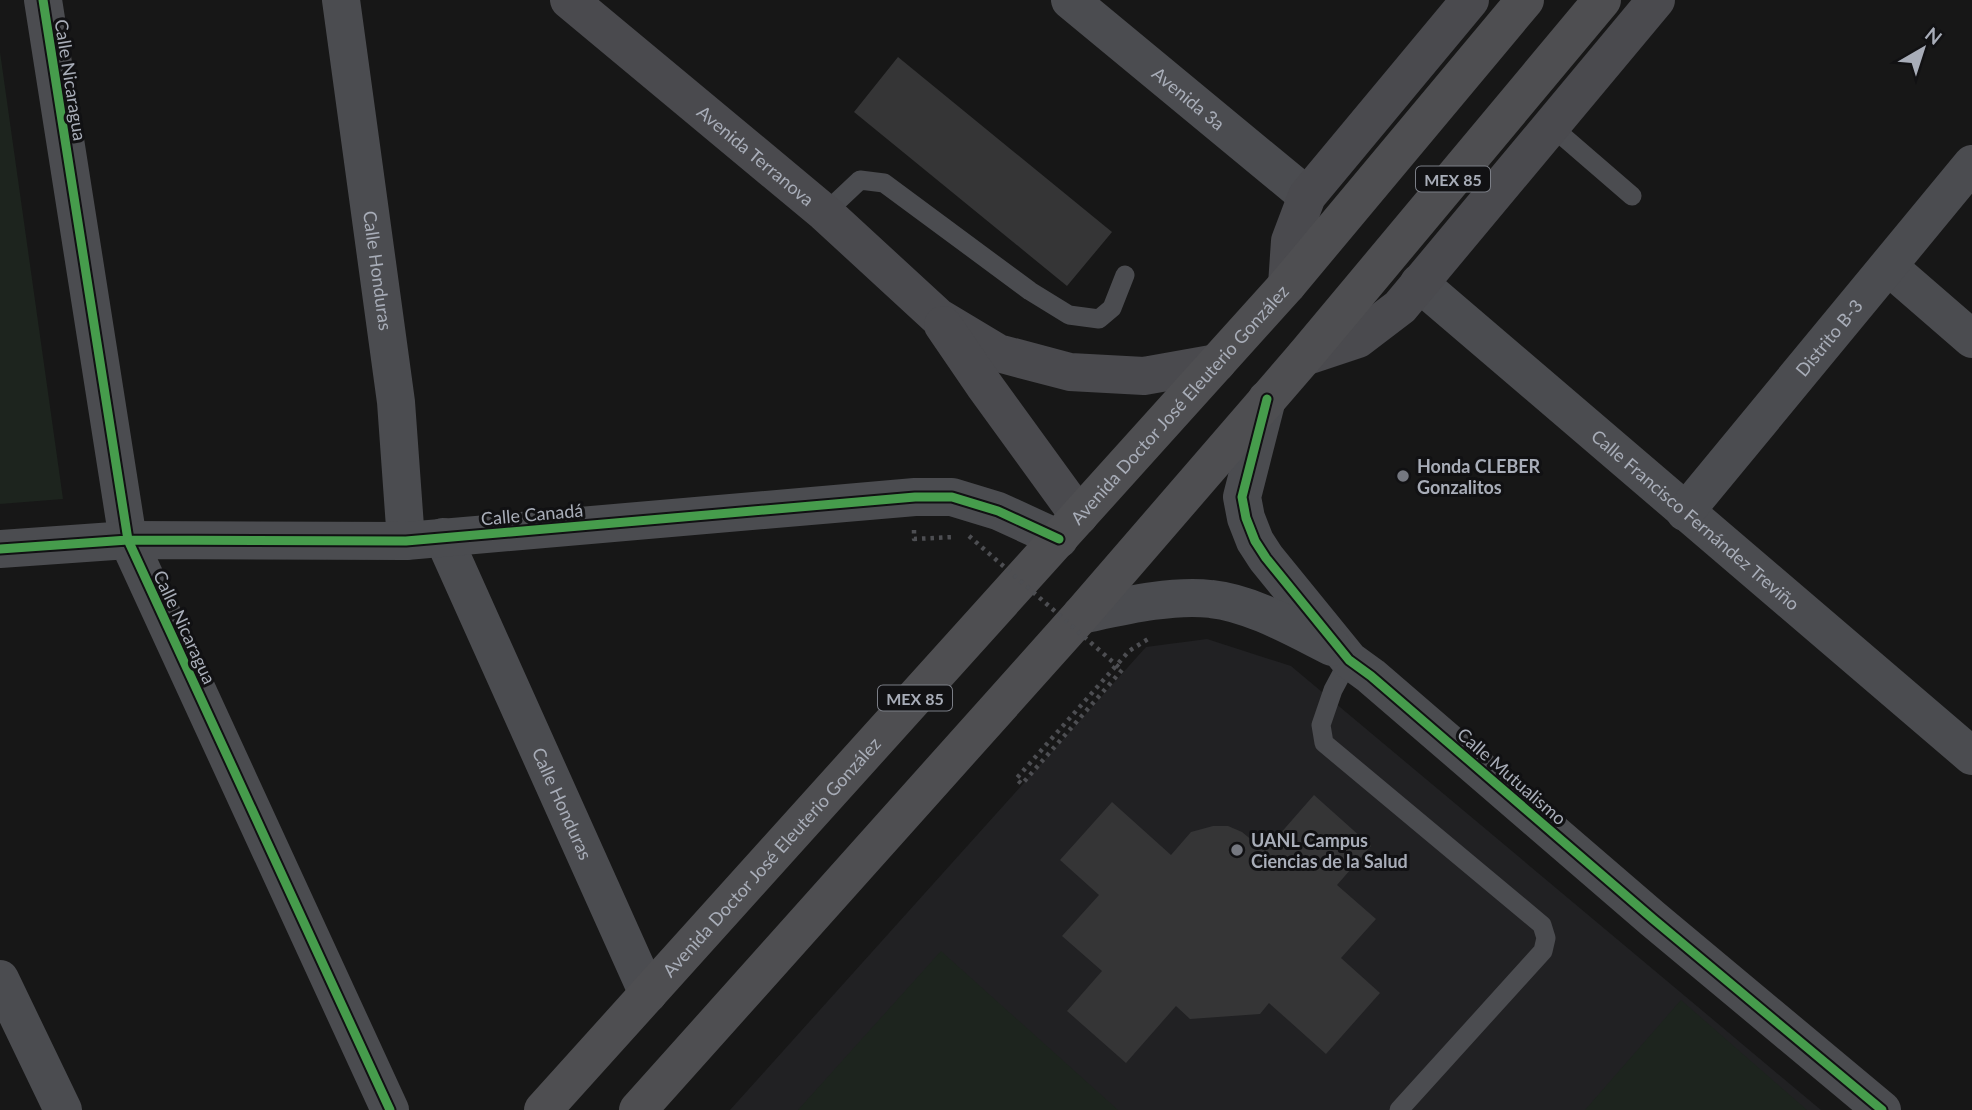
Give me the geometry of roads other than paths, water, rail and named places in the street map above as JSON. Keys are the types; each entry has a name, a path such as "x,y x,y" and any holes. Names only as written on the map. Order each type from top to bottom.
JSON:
{"highway":[{"name":"Avenida Doctor José Eleuterio González","path":"543,1110 1287,285 1525,0"},
{"name":"MEX 85","path":"638,1110 1081,615 1304,357 1602,0"}],"street":[{"name":"Calle Nicaragua","path":"43,0 128,540 390,1110"},
{"name":"Calle Honduras","path":"341,0 396,402 425,539 648,994"},
{"name":"Avenida 3a","path":"1070,0 1307,196"},
{"path":"1287,285 1290,241 1307,196 1469,0"},
{"path":"1304,357 1358,339 1399,307 1656,0"},
{"name":"Avenida Terranova","path":"583,4 825,213 938,317 998,353 1070,372 1144,376 1217,363"},
{"name":"Distrito B-3","path":"1685,512 1972,164"},
{"path":"1889,267 1972,338"},
{"name":"Calle Francisco Fernández Treviño","path":"1419,283 1972,756"},
{"name":"Avenida Terranova","path":"938,317 984,385 1069,527"},
{"name":"Calle Mutualismo","path":"1267,399 1242,497 1246,518 1255,541 1266,558 1346,656"},
{"name":"Calle Canadá","path":"0,548 128,540 425,539 915,497 952,497 998,511 1069,527"},
{"name":"Calle Mutualismo","path":"1081,615 1151,603 1211,598 1230,602 1273,619 1346,656 1653,919 1882,1110"},
{"path":"4,998 63,1110"}],"lane":[{"path":"1551,126 1632,196"},
{"path":"825,213 860,180 884,183 1030,291 1069,315 1099,319 1112,308 1125,275"},
{"path":"1346,656 1321,724 1324,743 1542,925 1546,939 1543,951 1399,1110"}],"place":[{"name":"Honda CLEBER Gonzalitos","path":"1403,476"},
{"name":"UANL Campus Ciencias de la Salud","path":"1237,850"}]}
